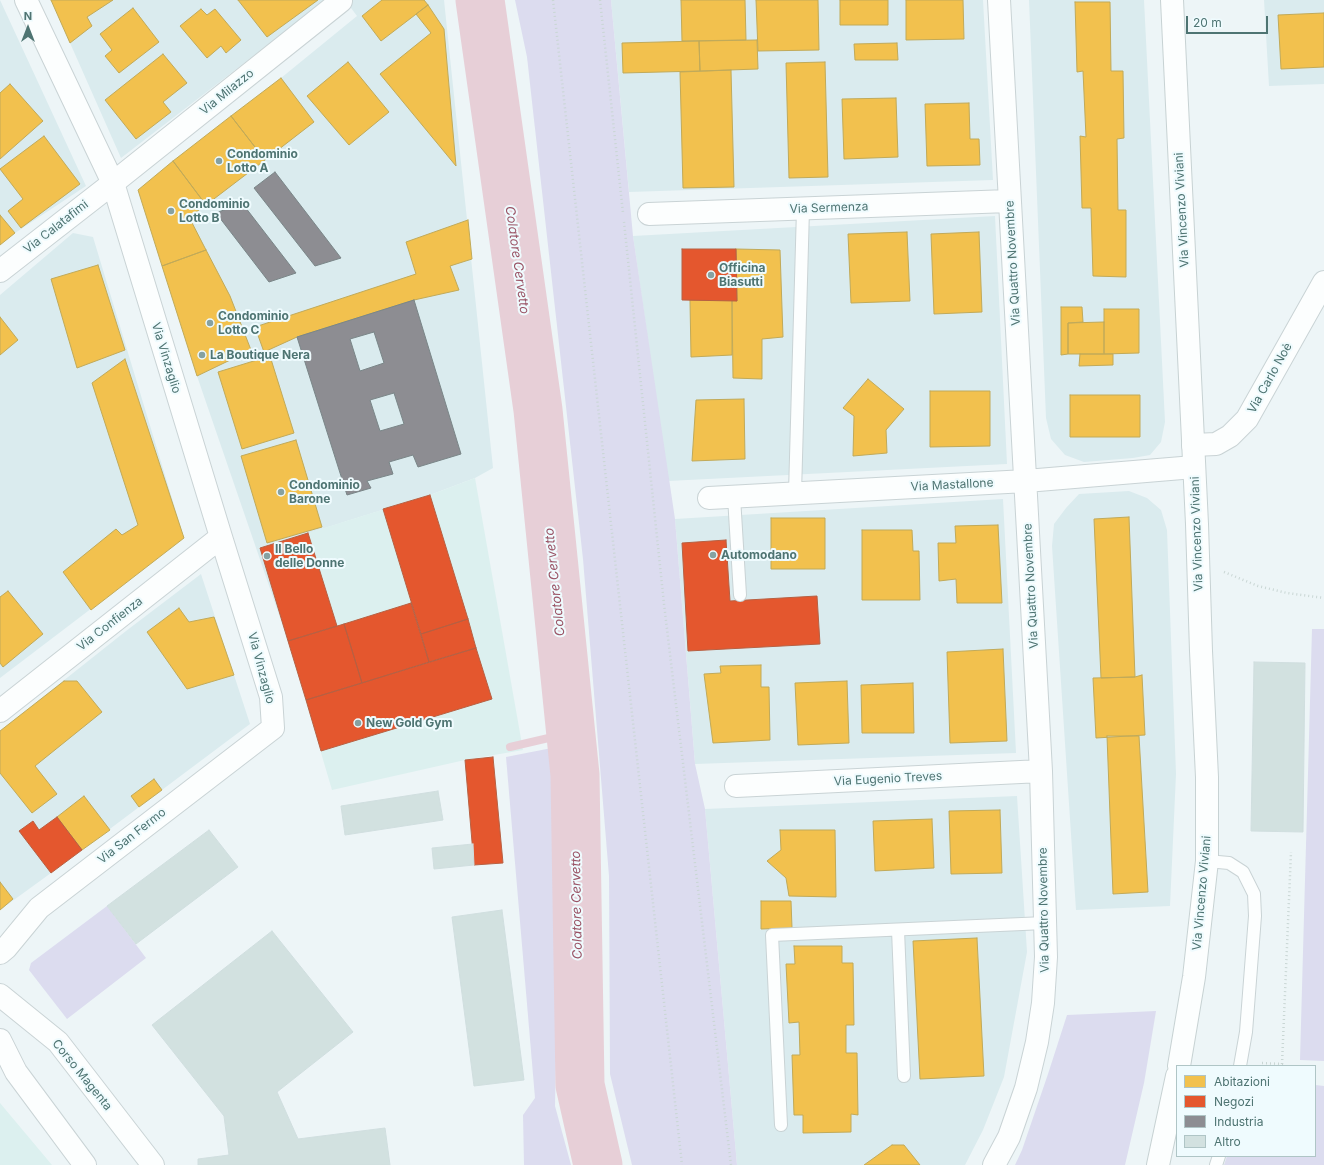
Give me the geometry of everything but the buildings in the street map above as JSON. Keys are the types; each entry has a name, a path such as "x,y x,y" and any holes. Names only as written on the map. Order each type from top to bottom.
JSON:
{"street":[{"name":"Via Vinzaglio","path":"26,0 113,183 271,697 273,728"},
{"name":"Via Milazzo","path":"113,183 341,1 340,0"},
{"name":"Via Quattro Novembre","path":"994,1165 1009,1137 1026,1088 1037,1042 1043,1004 1046,957 1041,771 999,0"},
{"name":"Via Vincenzo Viviani","path":"1172,0 1208,777 1207,861 1194,978 1179,1065"},
{"name":"Via Calatafimi","path":"0,271 113,183"},
{"name":"Via Sermenza","path":"648,214 1009,201"},
{"name":"Via Carlo Noè","path":"1193,445 1216,444 1230,436 1247,419 1324,282"},
{"name":"Via Mastallone","path":"709,498 1026,481 1194,467"},
{"name":"Via Confienza","path":"0,711 221,537"},
{"name":"Via San Fermo","path":"0,952 6,948 39,908 273,728"},
{"name":"Via Eugenio Treves","path":"736,786 1041,771"},
{"name":"Corso Magenta","path":"0,995 58,1042 153,1165"},
{"path":"0,1040 16,1072 85,1165"},
{"path":"1158,1165 1176,1081"}],"lane":[{"path":"795,493 803,209"},
{"path":"734,497 740,595"},
{"path":"1207,861 1229,862 1243,872 1254,894 1255,916 1249,1001 1241,1063"},
{"path":"781,1125 772,935 1045,923"},
{"path":"898,930 904,1076"}],"path":[{"path":"553,0 682,1165"},
{"path":"600,0 663,596 730,1165"},
{"path":"1224,572 1258,586 1287,593 1324,598"},
{"path":"1241,1063 1282,1064 1292,852"}],"shaded area":[{"path":"0,0 86,186 15,233 0,245"},
{"path":"51,0 326,0 121,158"},
{"path":"345,0 444,0 493,468 475,478 430,495 309,533 337,626 288,641 197,376 138,190 173,161 281,78 357,16"},
{"path":"515,0 611,0 633,236 675,519 695,764 705,809 737,1165 632,1165 610,1074 609,876 583,559 527,57"},
{"path":"611,0 983,0 993,180 629,192"},
{"path":"1029,0 1144,0 1165,422 1161,442 1150,455 1084,462 1065,455 1051,439 1046,418"},
{"path":"1264,0 1324,0 1324,84 1269,86"},
{"path":"995,216 1007,464 668,481 633,236"},
{"path":"73,233 93,237 184,538 0,678 0,295"},
{"path":"475,478 523,750 465,760 332,790 288,641 337,626 308,533 430,495"},
{"path":"1129,491 1147,498 1161,510 1167,530 1176,774 1170,906 1076,910 1052,546 1054,524 1079,494"},
{"path":"1003,499 1016,753 695,764 675,519"},
{"path":"201,574 250,724 0,910 0,731 126,631"},
{"path":"1312,629 1324,629 1324,1061 1300,1060"},
{"path":"562,746 555,1106 571,1165 524,1165 523,1115 535,1098 506,757"},
{"path":"1017,796 1027,952 1004,1077 983,1130 965,1165 737,1165 705,809"},
{"path":"107,906 146,958 67,1019 29,970 31,963"},
{"path":"1156,1011 1144,1083 1125,1165 1015,1165 1022,1150 1067,1015"},
{"path":"1316,1085 1324,1086 1324,1165 1224,1165 1227,1157 1316,1157"},
{"path":"0,1103 52,1165 0,1165"}],"waterway":[{"name":"Colatore Cervetto","path":"480,0 538,410 575,775 580,1085 598,1165"},
{"path":"510,747 570,733"}],"place":[{"name":"Condominio Lotto A","path":"219,161"},
{"name":"Condominio Lotto B","path":"171,211"},
{"name":"Officina Biasutti","path":"711,275"},
{"name":"Condominio Lotto C","path":"210,323"},
{"name":"La Boutique Nera","path":"202,355"},
{"name":"Condominio Barone","path":"281,492"},
{"name":"Automodano","path":"713,555"},
{"name":"Il Bello delle Donne","path":"267,556"},
{"name":"New Gold Gym","path":"358,723"}]}
